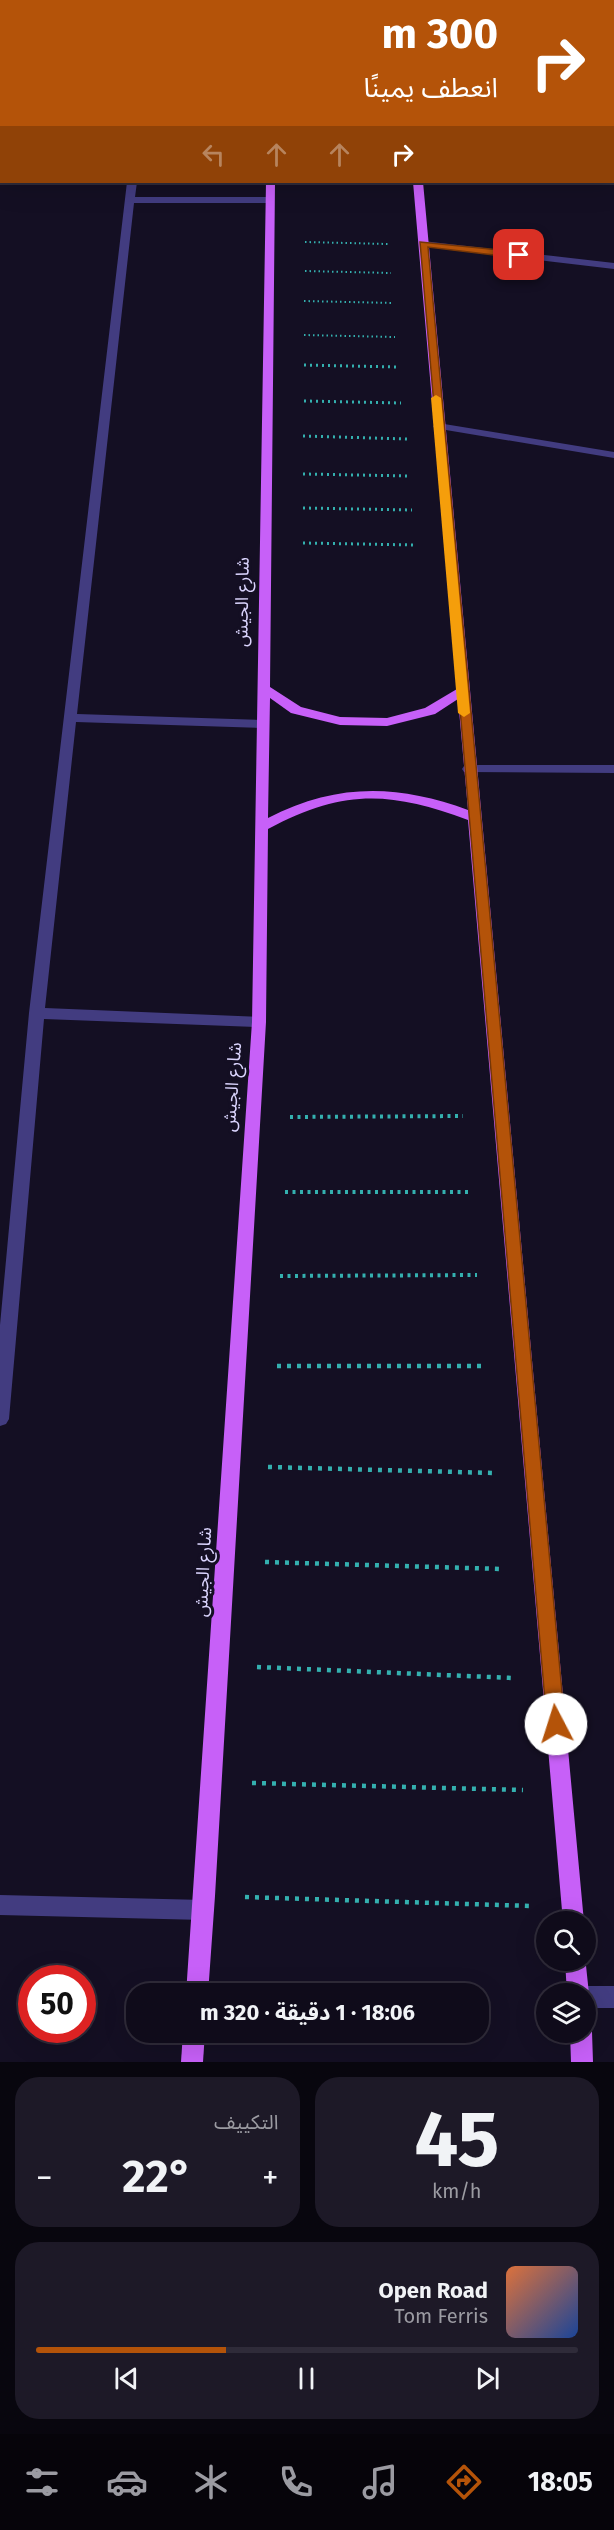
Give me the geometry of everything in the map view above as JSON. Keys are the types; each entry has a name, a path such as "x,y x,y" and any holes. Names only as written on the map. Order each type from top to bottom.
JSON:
{"main road":[{"name":"شارع الجيش","path":"198,1983 205,1903 259,1023 270,183"},
{"path":"418,183 436,404 573,1911"},
{"path":"264,689 296,710 340,721 387,722 430,711 462,691"},
{"path":"262,827 298,808 341,796 387,794 433,802 474,817"},
{"path":"192,2062 193,2043"},
{"path":"581,2043 582,2062"}],"street":[{"path":"0,1419 36,1013 132,183"},
{"path":"130,200 269,200"},
{"path":"423,244 614,266"},
{"path":"439,433 614,455"},
{"path":"69,718 263,724"},
{"path":"469,769 614,769"},
{"path":"36,1013 259,1023"},
{"path":"0,1905 205,1903"},
{"path":"596,1997 614,1997"}],"path":[{"path":"268,241 423,244"},
{"path":"268,270 426,273"},
{"path":"268,300 428,304"},
{"path":"267,334 431,338"},
{"path":"267,364 433,368"},
{"path":"267,400 436,404"},
{"path":"267,436 439,433"},
{"path":"266,473 443,477"},
{"path":"266,507 446,511"},
{"path":"266,542 450,546"},
{"path":"253,1117 501,1116"},
{"path":"248,1192 508,1192"},
{"path":"243,1276 515,1275"},
{"path":"237,1366 523,1365"},
{"path":"232,1466 533,1474"},
{"path":"225,1561 542,1570"},
{"path":"220,1666 552,1680"},
{"path":"212,1782 562,1791"},
{"path":"205,1903 536,1913"}],"slow traffic":[{"path":"436,398 464,713"}],"route":[{"path":"519,255 423,244 556,1724"}]}
